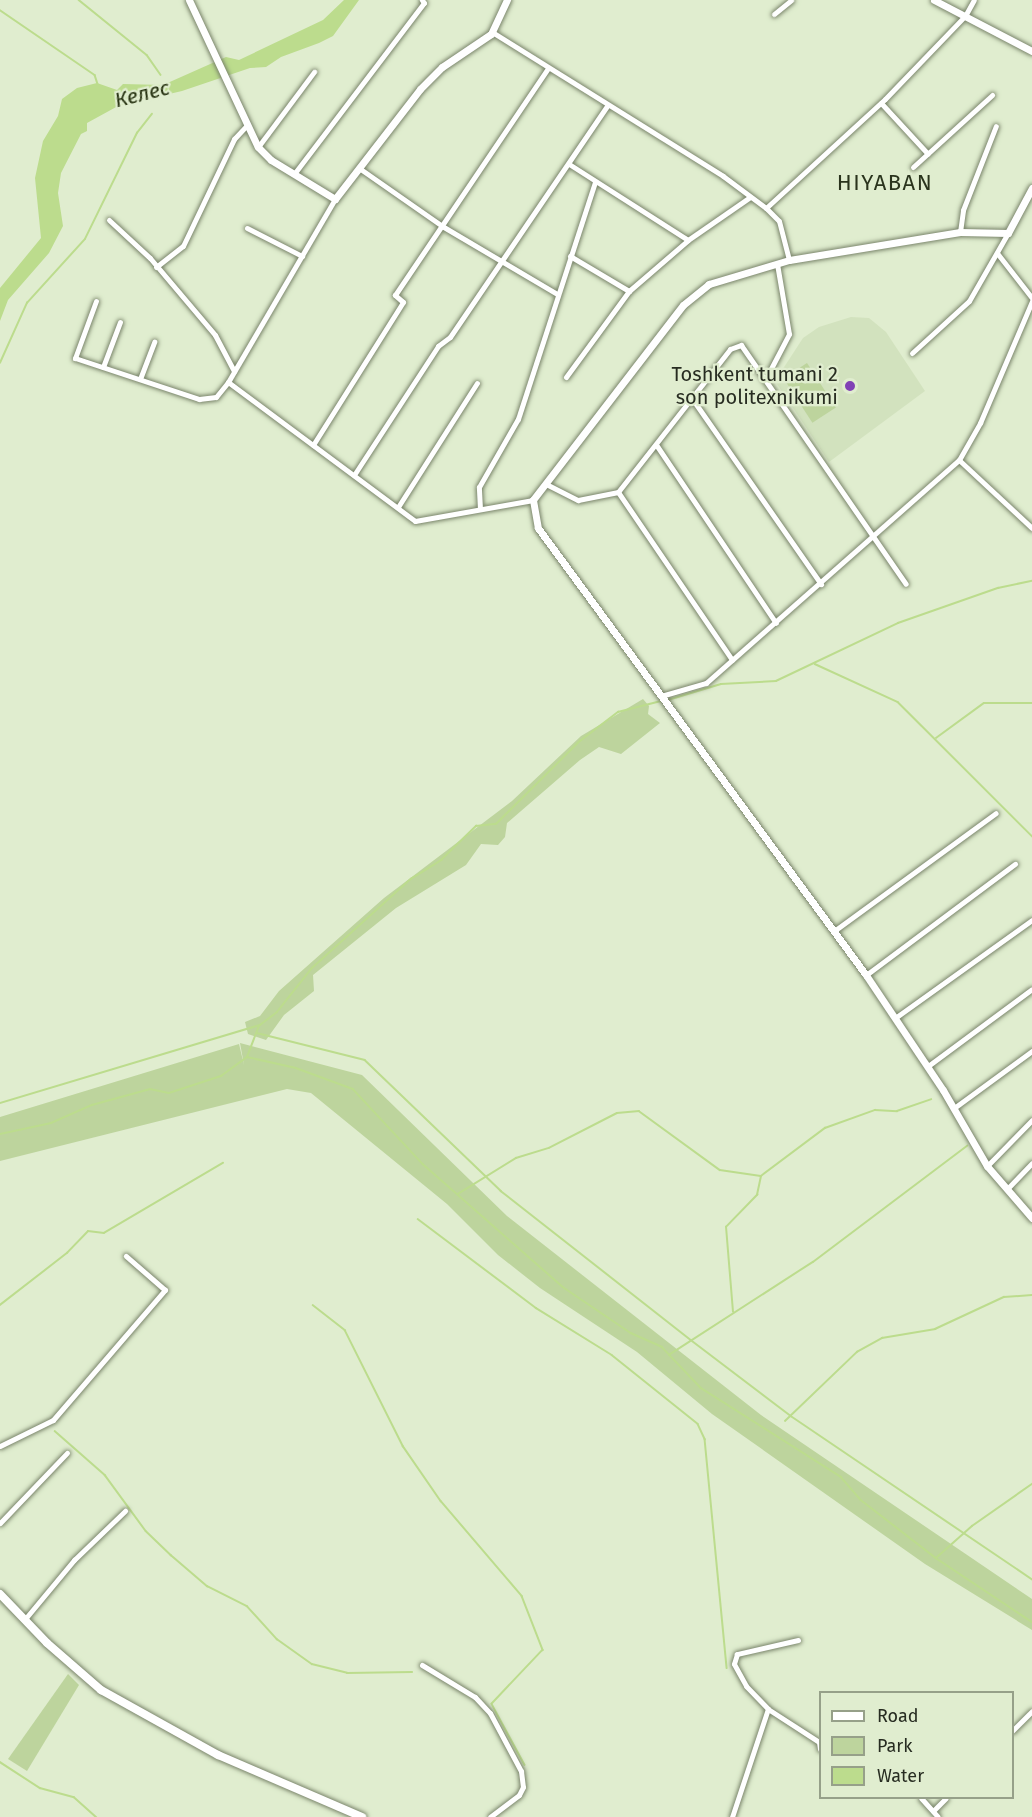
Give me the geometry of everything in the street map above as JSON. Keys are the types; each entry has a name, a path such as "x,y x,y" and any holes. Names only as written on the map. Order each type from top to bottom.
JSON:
{"main road":[{"path":"0,1594 101,1690 164,1728 362,1817"}],"street":[{"path":"189,0 230,92 258,147 294,174 335,199"},
{"path":"294,174 424,3 422,0"},
{"path":"96,301 75,357 199,399 216,397 228,382 335,199 420,89 442,67 492,32 507,0"},
{"path":"774,14 791,0"},
{"path":"934,0 1032,51"},
{"path":"766,208 881,103 965,16 974,0"},
{"path":"492,32 607,106 723,176 766,208 779,221 789,260"},
{"path":"313,445 403,302 395,295 548,68"},
{"path":"258,147 315,72"},
{"path":"913,167 992,95"},
{"path":"881,103 928,154"},
{"path":"354,475 438,346 450,337 503,262 607,106"},
{"path":"156,267 183,246 234,140 246,126"},
{"path":"960,232 963,210 996,126"},
{"path":"569,164 688,240"},
{"path":"359,168 442,226 557,294"},
{"path":"480,509 479,487 518,419 595,182"},
{"path":"912,353 969,301 1032,188"},
{"path":"566,377 629,291 688,240 750,197"},
{"path":"109,220 156,267 215,335 234,371"},
{"path":"248,228 302,256"},
{"path":"228,382 416,520 532,500 683,305 709,284 789,260 960,232 1008,233"},
{"path":"664,700 706,683 874,538 959,460 980,423 1032,300 997,253"},
{"path":"570,256 629,291"},
{"path":"765,380 789,334 777,264"},
{"path":"103,367 120,322"},
{"path":"140,379 154,342"},
{"path":"546,484 578,501 618,492 657,446 691,397 730,349 741,345 906,584"},
{"path":"398,507 477,382"},
{"path":"691,397 821,584"},
{"path":"657,446 777,623"},
{"path":"959,460 1032,528"},
{"path":"618,492 732,660"},
{"path":"532,500 538,528 834,930 928,1066 987,1166 1032,1218"},
{"path":"834,930 996,813"},
{"path":"866,975 1015,864"},
{"path":"895,1018 1032,920"},
{"path":"928,1066 1032,989"},
{"path":"954,1108 1032,1051"},
{"path":"987,1166 1032,1120"},
{"path":"1007,1189 1032,1163"},
{"path":"0,1446 53,1420 165,1290 126,1256"},
{"path":"0,1523 67,1453"},
{"path":"24,1619 74,1560 126,1511"},
{"path":"798,1640 737,1654 734,1664 746,1686 768,1709 819,1742"},
{"path":"422,1665 475,1698 490,1713 521,1771 523,1787 519,1795 490,1817"},
{"path":"732,1817 768,1709"},
{"path":"1014,1729 1032,1711"},
{"path":"923,1799 938,1817"},
{"path":"933,1811 944,1799"}],"shaded area":[{"name":"Toshkent tumani 2 son politexnikumi","path":"851,317 869,318 886,332 925,391 829,462 775,381 803,338 819,327"}],"green space":[{"path":"807,363 836,407 812,423 784,378"},
{"path":"643,699 649,706 648,714 660,723 621,754 599,747 580,760 507,823 505,837 498,845 481,844 466,865 396,908 313,975 314,991 284,1015 266,1040 248,1034 245,1022 260,1016 279,991 384,898 512,801 581,736"},
{"path":"240,1043 362,1075 507,1216 761,1415 1032,1599 1032,1630 925,1564 712,1414 637,1352 540,1288 498,1255 447,1204 311,1093 287,1089 0,1161 0,1117 239,1044 244,1065"},
{"path":"68,1674 79,1685 27,1771 8,1759"}],"water":[{"name":"Келес","path":"344,0 359,0 333,36 319,43 281,57 266,67 250,68 182,91 118,106 87,123 87,131 81,134 61,173 58,193 63,226 49,253 8,300 0,321 0,288 41,238 35,178 43,141 58,116 62,99 77,88 97,83 117,90 123,84 163,85 226,57 239,60 323,20"}],"waterway":[{"path":"79,0 147,55 161,75"},
{"path":"0,10 95,75 98,84"},
{"path":"0,363 27,303 85,239 137,133 152,114"},
{"path":"668,700 721,684 776,681 898,623 998,588 1032,581"},
{"path":"815,664 898,702 1032,836"},
{"path":"0,1103 260,1025 277,1012 312,968 411,879 441,860 476,826 496,824 580,741 618,712 661,701"},
{"path":"936,738 984,703 1032,703"},
{"path":"0,1134 51,1123 92,1105 150,1089 169,1093 221,1076 247,1057 259,1026"},
{"path":"257,1033 365,1060 501,1191 691,1340 791,1416 1032,1579"},
{"path":"247,1057 296,1068 353,1089 423,1164 563,1287 631,1333 662,1347 701,1388 841,1477 861,1500 936,1558 1032,1622"},
{"path":"733,1312 726,1227 757,1195 761,1176 825,1128 875,1110 897,1111 931,1099"},
{"path":"458,1194 516,1158 549,1148 617,1113 639,1111 720,1170 761,1176"},
{"path":"669,1355 813,1262 967,1146"},
{"path":"0,1305 67,1253 88,1231 104,1233 223,1163"},
{"path":"418,1219 536,1308 612,1355 698,1424 705,1439 727,1668"},
{"path":"785,1421 857,1352 882,1338 935,1329 1004,1297 1032,1295"},
{"path":"313,1305 345,1330 403,1446 441,1501 522,1596 543,1650 492,1704 525,1765"},
{"path":"55,1431 105,1475 146,1531 171,1555 207,1586 247,1606 277,1639 312,1664 347,1673 412,1672"},
{"path":"936,1558 972,1526 1032,1484"},
{"path":"0,1762 40,1788 74,1797 96,1817"}],"place":[{"name":"Toshkent tumani 2 son politexnikumi","path":"850,386"}],"district":[{"name":"HIYABAN","path":"885,183"}]}
